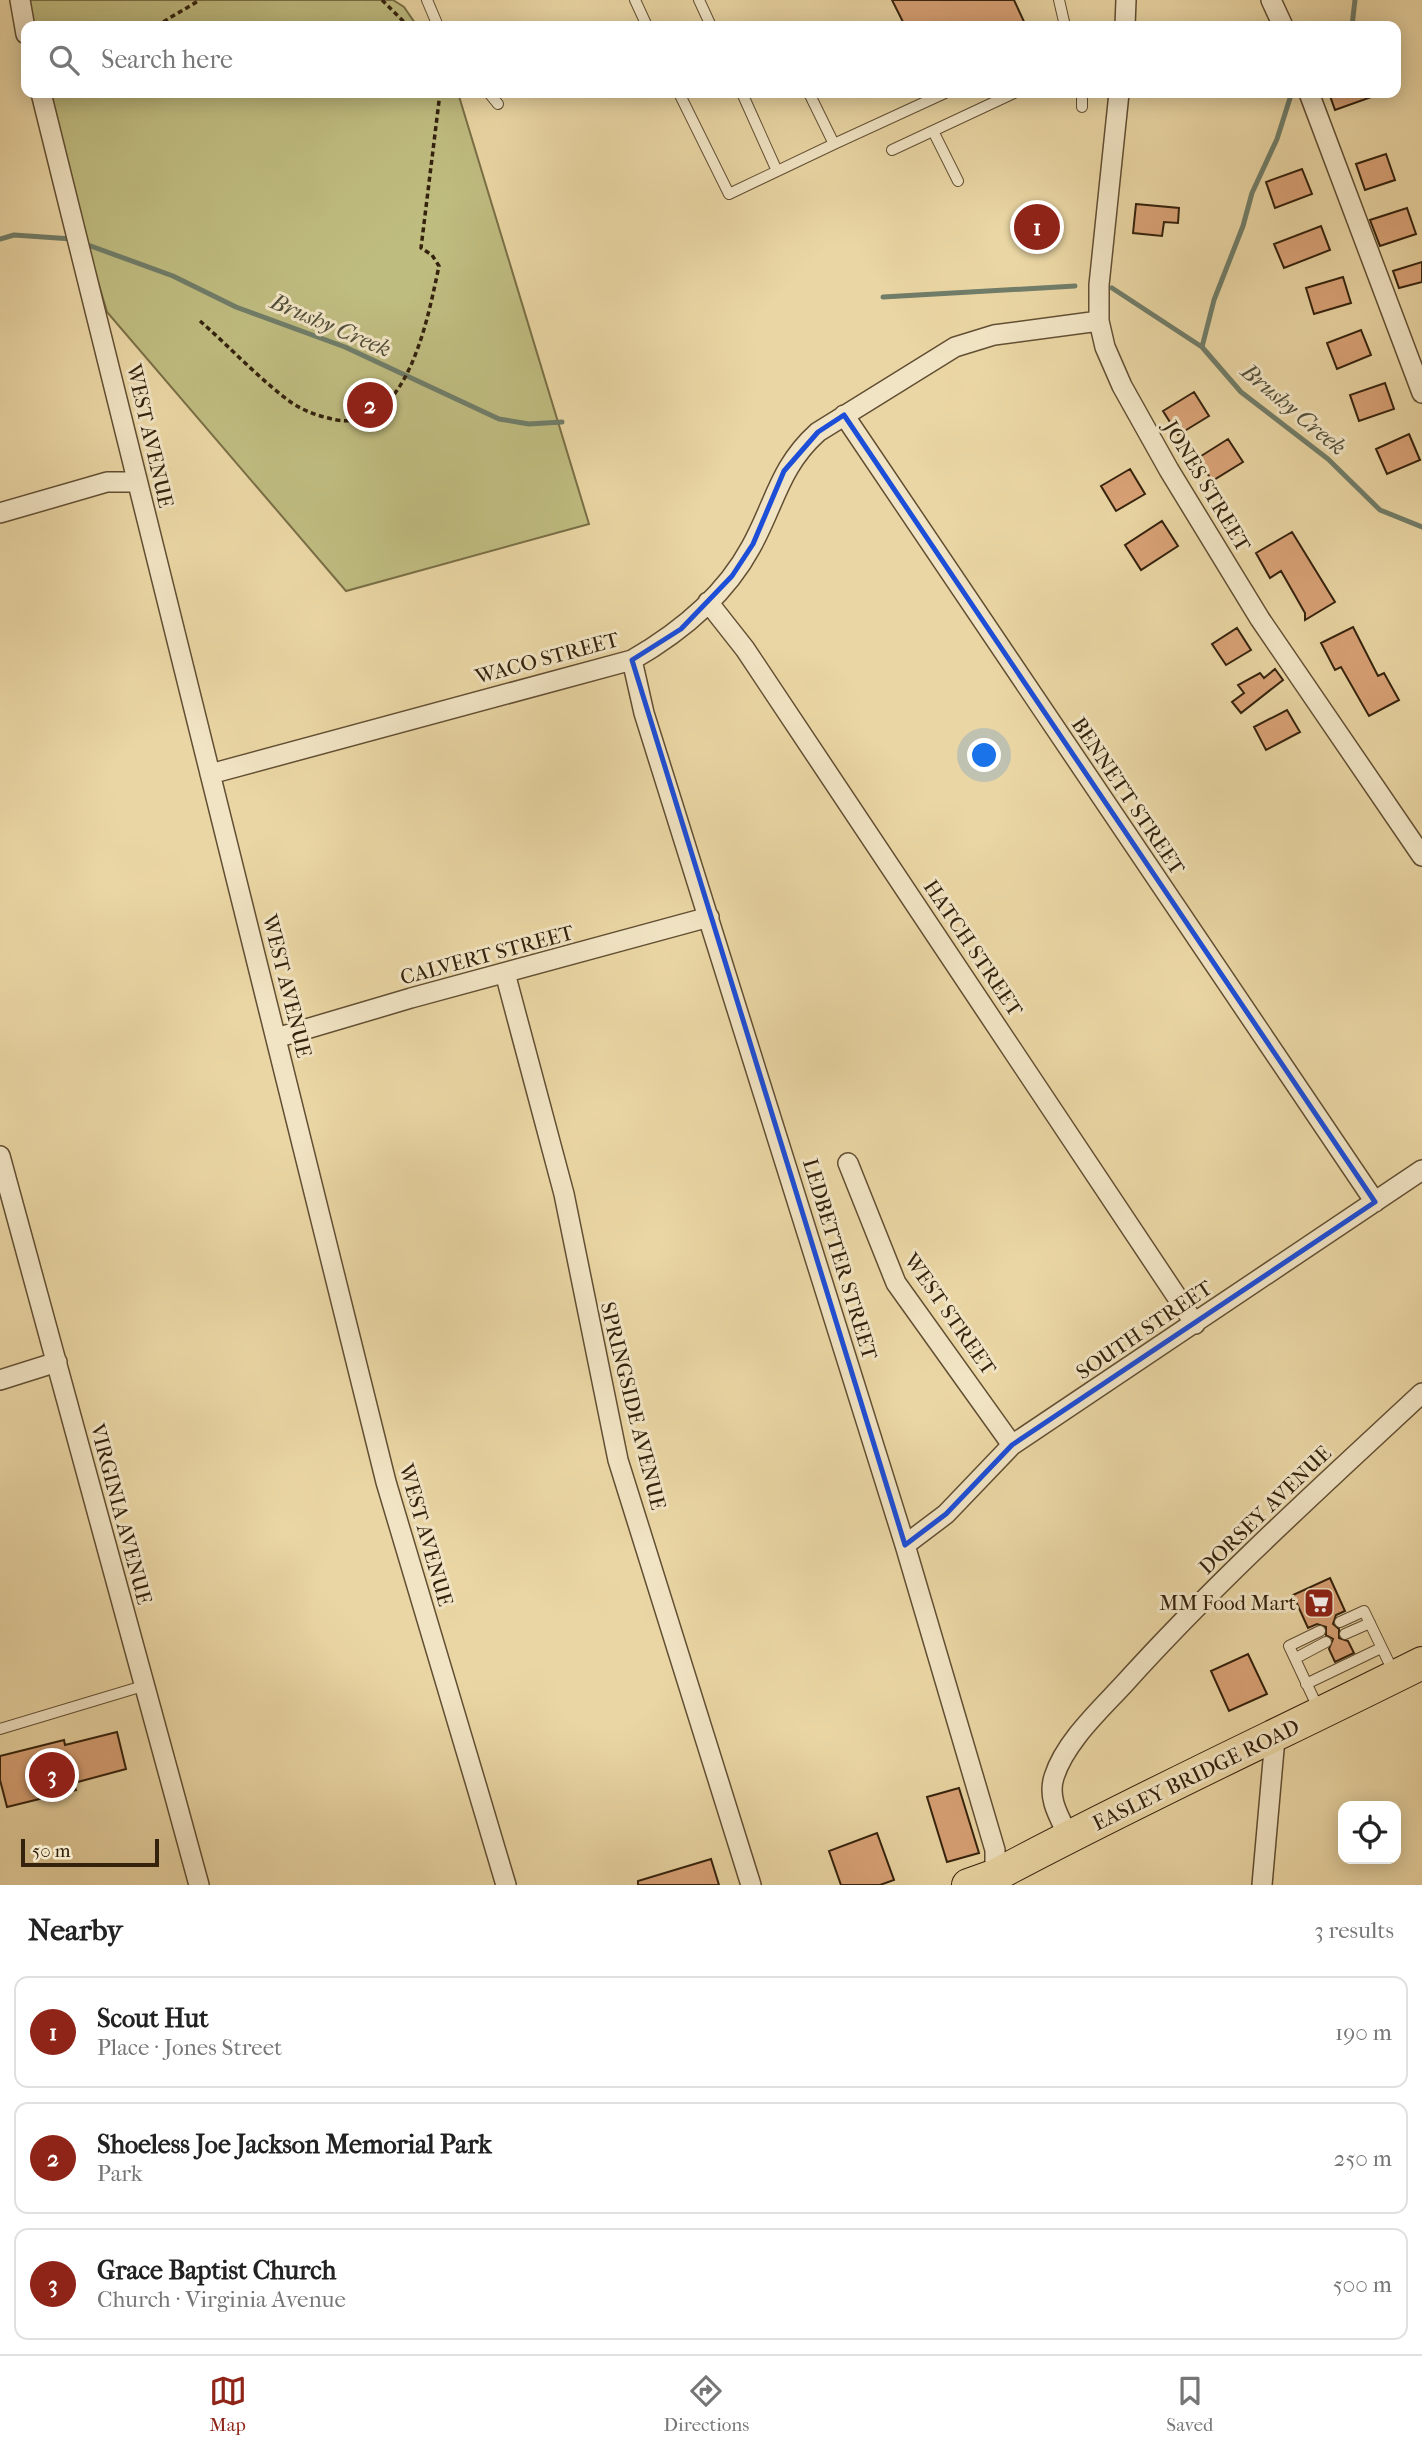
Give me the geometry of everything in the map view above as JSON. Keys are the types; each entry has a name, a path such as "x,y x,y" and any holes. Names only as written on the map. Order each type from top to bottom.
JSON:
{"highway":[{"name":"EASLEY BRIDGE ROAD","path":"986,1881 1171,1784 1275,1738 1409,1670"}],"street":[{"path":"20,0 24,21"},
{"path":"1125,21 1126,0"},
{"path":"1271,0 1281,21"},
{"name":"WEST AVENUE","path":"42,98 386,1482 506,1885"},
{"name":"JONES STREET","path":"1118,98 1099,285 1099,321 1105,347 1122,386 1169,470 1260,618 1422,856"},
{"path":"1311,98 1422,393"},
{"name":"WACO STREET","path":"210,774 632,660 681,629 742,563 793,457 818,432 955,347 994,335 1099,321"},
{"name":"BENNETT STREET","path":"844,415 1375,1202"},
{"path":"0,513 107,482 137,482"},
{"name":"HATCH STREET","path":"708,602 745,649 1195,1324"},
{"name":"LEDBETTER STREET","path":"632,660 645,713 905,1545 995,1850 986,1881"},
{"name":"CALVERT STREET","path":"276,1038 709,918"},
{"name":"SPRINGSIDE AVENUE","path":"505,973 564,1194 618,1460 751,1885"},
{"name":"VIRGINIA AVENUE","path":"0,1156 199,1885"},
{"name":"WEST STREET","path":"848,1163 896,1283 1013,1445"},
{"name":"SOUTH STREET","path":"905,1545 946,1514 1013,1445 1422,1170"},
{"path":"0,1380 57,1362"},
{"name":"DORSEY AVENUE","path":"1069,1837 1053,1804 1051,1793 1056,1771 1069,1749 1105,1704 1193,1612 1422,1393"},
{"path":"1262,1885 1275,1738"}],"lane":[{"path":"427,0 436,21"},
{"path":"635,0 645,21"},
{"path":"699,0 709,21"},
{"path":"1059,0 1064,21"},
{"path":"494,98 499,104"},
{"path":"681,98 729,194 934,98"},
{"path":"744,98 777,171"},
{"path":"812,98 834,144"},
{"path":"892,150 1003,98"},
{"path":"1082,98 1082,107"},
{"path":"933,131 958,181"},
{"path":"1340,1622 1364,1611 1381,1648 1409,1670"},
{"path":"1345,1634 1370,1623"},
{"path":"1321,1631 1289,1646 1321,1714"},
{"path":"1296,1658 1326,1642"},
{"path":"1307,1684 1381,1648"},
{"path":"0,1729 144,1686"}],"path":[{"path":"165,21 201,0"},
{"path":"382,0 403,21"},
{"path":"200,321 292,403 319,417 351,422 381,412 398,389 413,359 439,266 432,256 421,248 439,98"}],"highlighted area":[{"path":"844,415 871,451 1375,1202 1012,1445 946,1514 905,1545 632,660 681,629 732,576 753,544 784,471 818,432"}],"shaded area":[{"path":"27,0 393,0 404,7 414,21 30,21"},
{"path":"50,98 460,98 589,524 346,591 107,312 74,201"}],"building":[{"path":"892,0 1014,0 1024,21 902,21"},
{"path":"1331,98 1369,98 1335,110"},
{"path":"1386,154 1395,180 1365,190 1356,164"},
{"path":"1302,169 1312,194 1275,208 1266,182"},
{"path":"1136,204 1179,208 1178,223 1164,222 1162,236 1133,233"},
{"path":"1407,208 1416,234 1380,246 1370,220"},
{"path":"1056,211 1061,235 1018,243 1013,218"},
{"path":"1321,226 1330,250 1284,268 1274,244"},
{"path":"1422,262 1422,282 1399,288 1393,271"},
{"path":"1343,277 1351,303 1314,314 1306,288"},
{"path":"1361,330 1371,355 1337,369 1327,343"},
{"path":"1385,383 1394,409 1359,421 1350,395"},
{"path":"1194,392 1209,416 1178,435 1163,411"},
{"path":"1409,434 1420,460 1387,474 1376,449"},
{"path":"1228,439 1243,462 1212,481 1198,458"},
{"path":"1130,469 1145,494 1116,511 1101,486"},
{"path":"1162,521 1178,546 1141,570 1125,545"},
{"path":"1292,532 1335,602 1305,620 1305,613 1281,571 1270,578 1256,553"},
{"path":"1353,627 1378,676 1384,673 1399,700 1369,716 1341,667 1335,670 1321,643"},
{"path":"1237,628 1251,650 1226,665 1212,644"},
{"path":"1275,669 1283,680 1241,713 1232,702 1244,693 1238,685 1260,673 1264,678"},
{"path":"1287,710 1300,732 1266,750 1254,727"},
{"name":"MM Food Mart","path":"1330,1578 1345,1611 1336,1615 1333,1624 1339,1629 1339,1638 1348,1641 1354,1653 1335,1662 1329,1649 1333,1639 1326,1635 1326,1627 1317,1624 1308,1628 1293,1595"},
{"path":"1248,1654 1267,1694 1229,1711 1211,1671"},
{"path":"117,1732 126,1769 74,1783 76,1790 7,1807 0,1780 0,1756 64,1740 65,1745"},
{"path":"959,1788 979,1853 947,1862 927,1797"},
{"path":"877,1833 894,1880 880,1885 841,1885 829,1851"},
{"path":"711,1859 719,1885 638,1885 638,1881"}],"waterway":[{"path":"1353,21 1355,0"},
{"path":"1202,347 1214,300 1243,226 1252,193 1277,139 1290,98"},
{"name":"Brushy Creek","path":"0,239 14,235 72,239"},
{"name":"Brushy Creek","path":"88,245 173,276 236,307 345,347 499,419 529,424 562,422"},
{"name":"Brushy Creek","path":"883,297 1075,286"},
{"name":"Brushy Creek","path":"1112,288 1202,347 1241,392 1328,459 1380,510 1422,527"}],"place":[{"name":"Scout Hut","path":"1037,227"},
{"name":"Shoeless Joe Jackson Memorial Park","path":"370,405"},
{"name":"MM Food Mart","path":"1319,1603"},
{"name":"Grace Baptist Church","path":"52,1775"}]}
